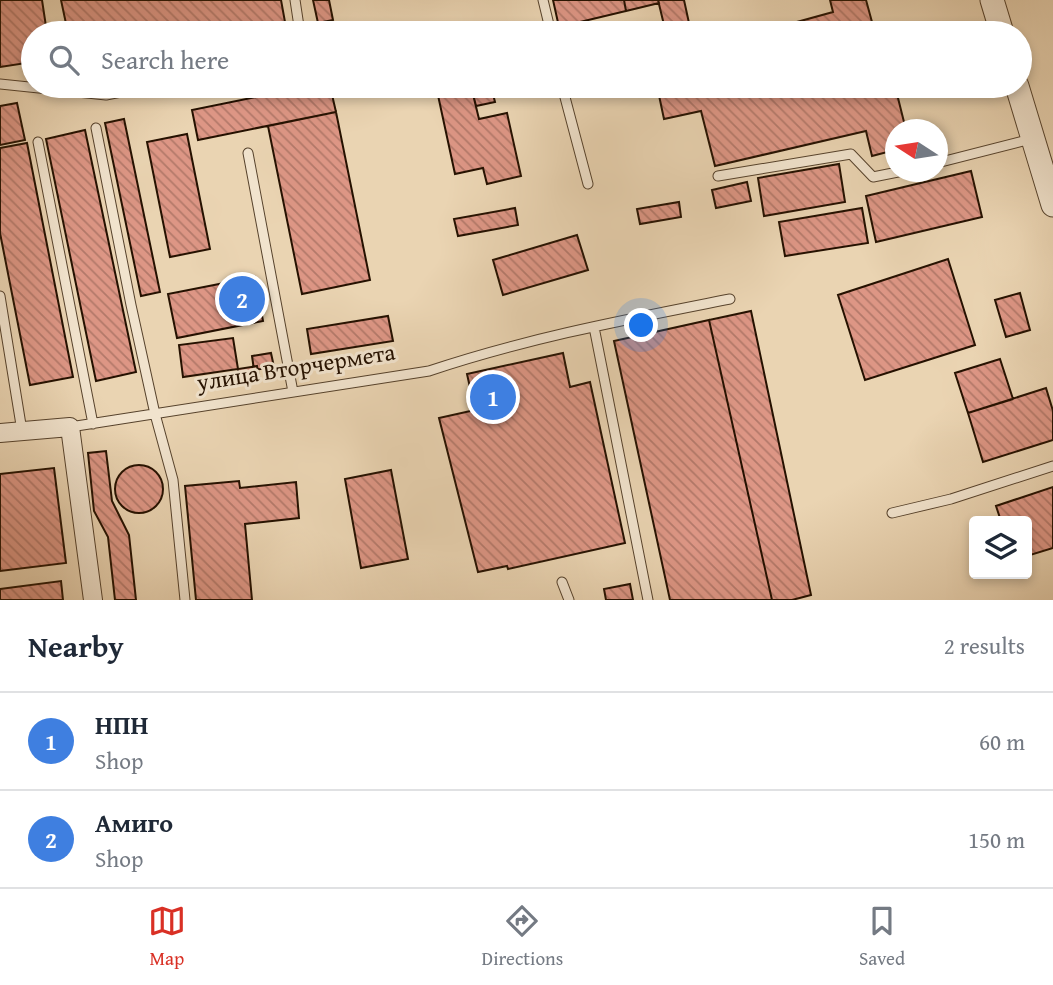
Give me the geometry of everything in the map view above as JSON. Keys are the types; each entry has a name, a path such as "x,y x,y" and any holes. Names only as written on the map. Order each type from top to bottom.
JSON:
{"street":[{"path":"992,0 998,21"},
{"path":"1021,98 1053,205"},
{"path":"70,427 93,600"},
{"name":"улица Вторчермета","path":"0,433 70,427"}],"lane":[{"path":"295,0 298,21"},
{"path":"543,0 548,21"},
{"path":"0,84 21,86"},
{"path":"565,98 588,184"},
{"path":"96,128 155,414 173,480 184,600"},
{"path":"948,160 1033,138"},
{"path":"38,142 93,424"},
{"path":"248,153 293,392"},
{"path":"718,176 851,154 873,177 885,175"},
{"path":"0,296 5,356 22,431"},
{"name":"улица Вторчермета","path":"70,427 429,371 469,357 594,327 730,299"},
{"path":"594,327 648,600"},
{"path":"892,513 951,499 1053,466"},
{"path":"562,582 569,600"}],"building":[{"path":"0,0 42,0 45,21 21,21 21,64 0,67"},
{"path":"61,0 281,0 285,21 65,21"},
{"path":"313,0 329,0 333,20 318,21"},
{"path":"553,0 624,0 626,11 584,21 558,21"},
{"path":"624,0 658,0 659,3 626,11"},
{"path":"658,0 684,0 689,21 663,21"},
{"path":"830,0 866,0 872,21 800,21 833,12"},
{"path":"252,98 333,98 336,112 198,140 192,110"},
{"path":"439,98 474,98 479,119 507,113 521,176 487,184 483,168 455,174"},
{"path":"474,98 494,98 495,102 476,106"},
{"path":"660,98 898,98 903,119 885,119 885,153 872,156 866,131 715,166 701,111 664,119"},
{"path":"17,103 25,140 0,145 0,106"},
{"path":"336,112 370,280 302,294 268,126"},
{"path":"124,119 160,292 141,296 105,123"},
{"path":"85,130 136,372 96,381 46,139"},
{"path":"187,134 210,249 170,257 147,142"},
{"path":"27,143 73,377 30,385 0,233 0,148"},
{"path":"839,164 845,202 764,216 758,178"},
{"path":"971,171 982,217 876,242 866,196 925,182 948,182 948,176"},
{"path":"747,182 751,201 716,208 712,190"},
{"path":"679,202 681,217 640,224 637,209"},
{"path":"515,208 518,225 458,236 454,219"},
{"path":"862,208 868,243 785,256 779,222"},
{"path":"577,235 588,270 503,295 493,260"},
{"path":"948,259 975,345 865,380 838,295"},
{"path":"255,277 263,321 177,338 168,294"},
{"path":"1020,293 1030,330 1006,337 995,300"},
{"path":"751,311 811,595 792,600 772,600 709,320"},
{"path":"388,316 393,341 311,354 307,329"},
{"path":"709,320 772,600 670,600 614,341"},
{"path":"233,338 238,369 183,377 179,345"},
{"path":"271,353 274,367 254,370 252,356"},
{"path":"563,353 570,387 590,382 625,543 508,569 507,566 478,572 439,418 475,410 467,374"},
{"path":"1000,359 1013,399 968,413 955,373"},
{"path":"257,366 260,381 240,384 238,369"},
{"path":"1046,388 1053,411 1053,440 983,462 968,413"},
{"path":"106,451 112,501 129,535 136,600 115,600 108,537 94,511 88,453"},
{"path":"139,465 148,466 156,472 162,480 162,498 156,506 148,512 139,513 130,512 122,506 116,498 115,489 116,480 122,472 130,466"},
{"path":"54,468 66,563 0,571 0,474"},
{"path":"391,470 408,559 361,568 345,479"},
{"path":"239,481 240,488 296,482 299,518 245,524 252,600 196,600 185,486"},
{"path":"1053,487 1053,548 1032,554 1032,516 999,516 996,506"},
{"path":"61,581 63,600 0,600 0,589"},
{"path":"630,584 633,600 606,600 604,589"}],"place":[{"name":"Амиго","path":"242,299"},
{"name":"НПН","path":"493,397"}]}
